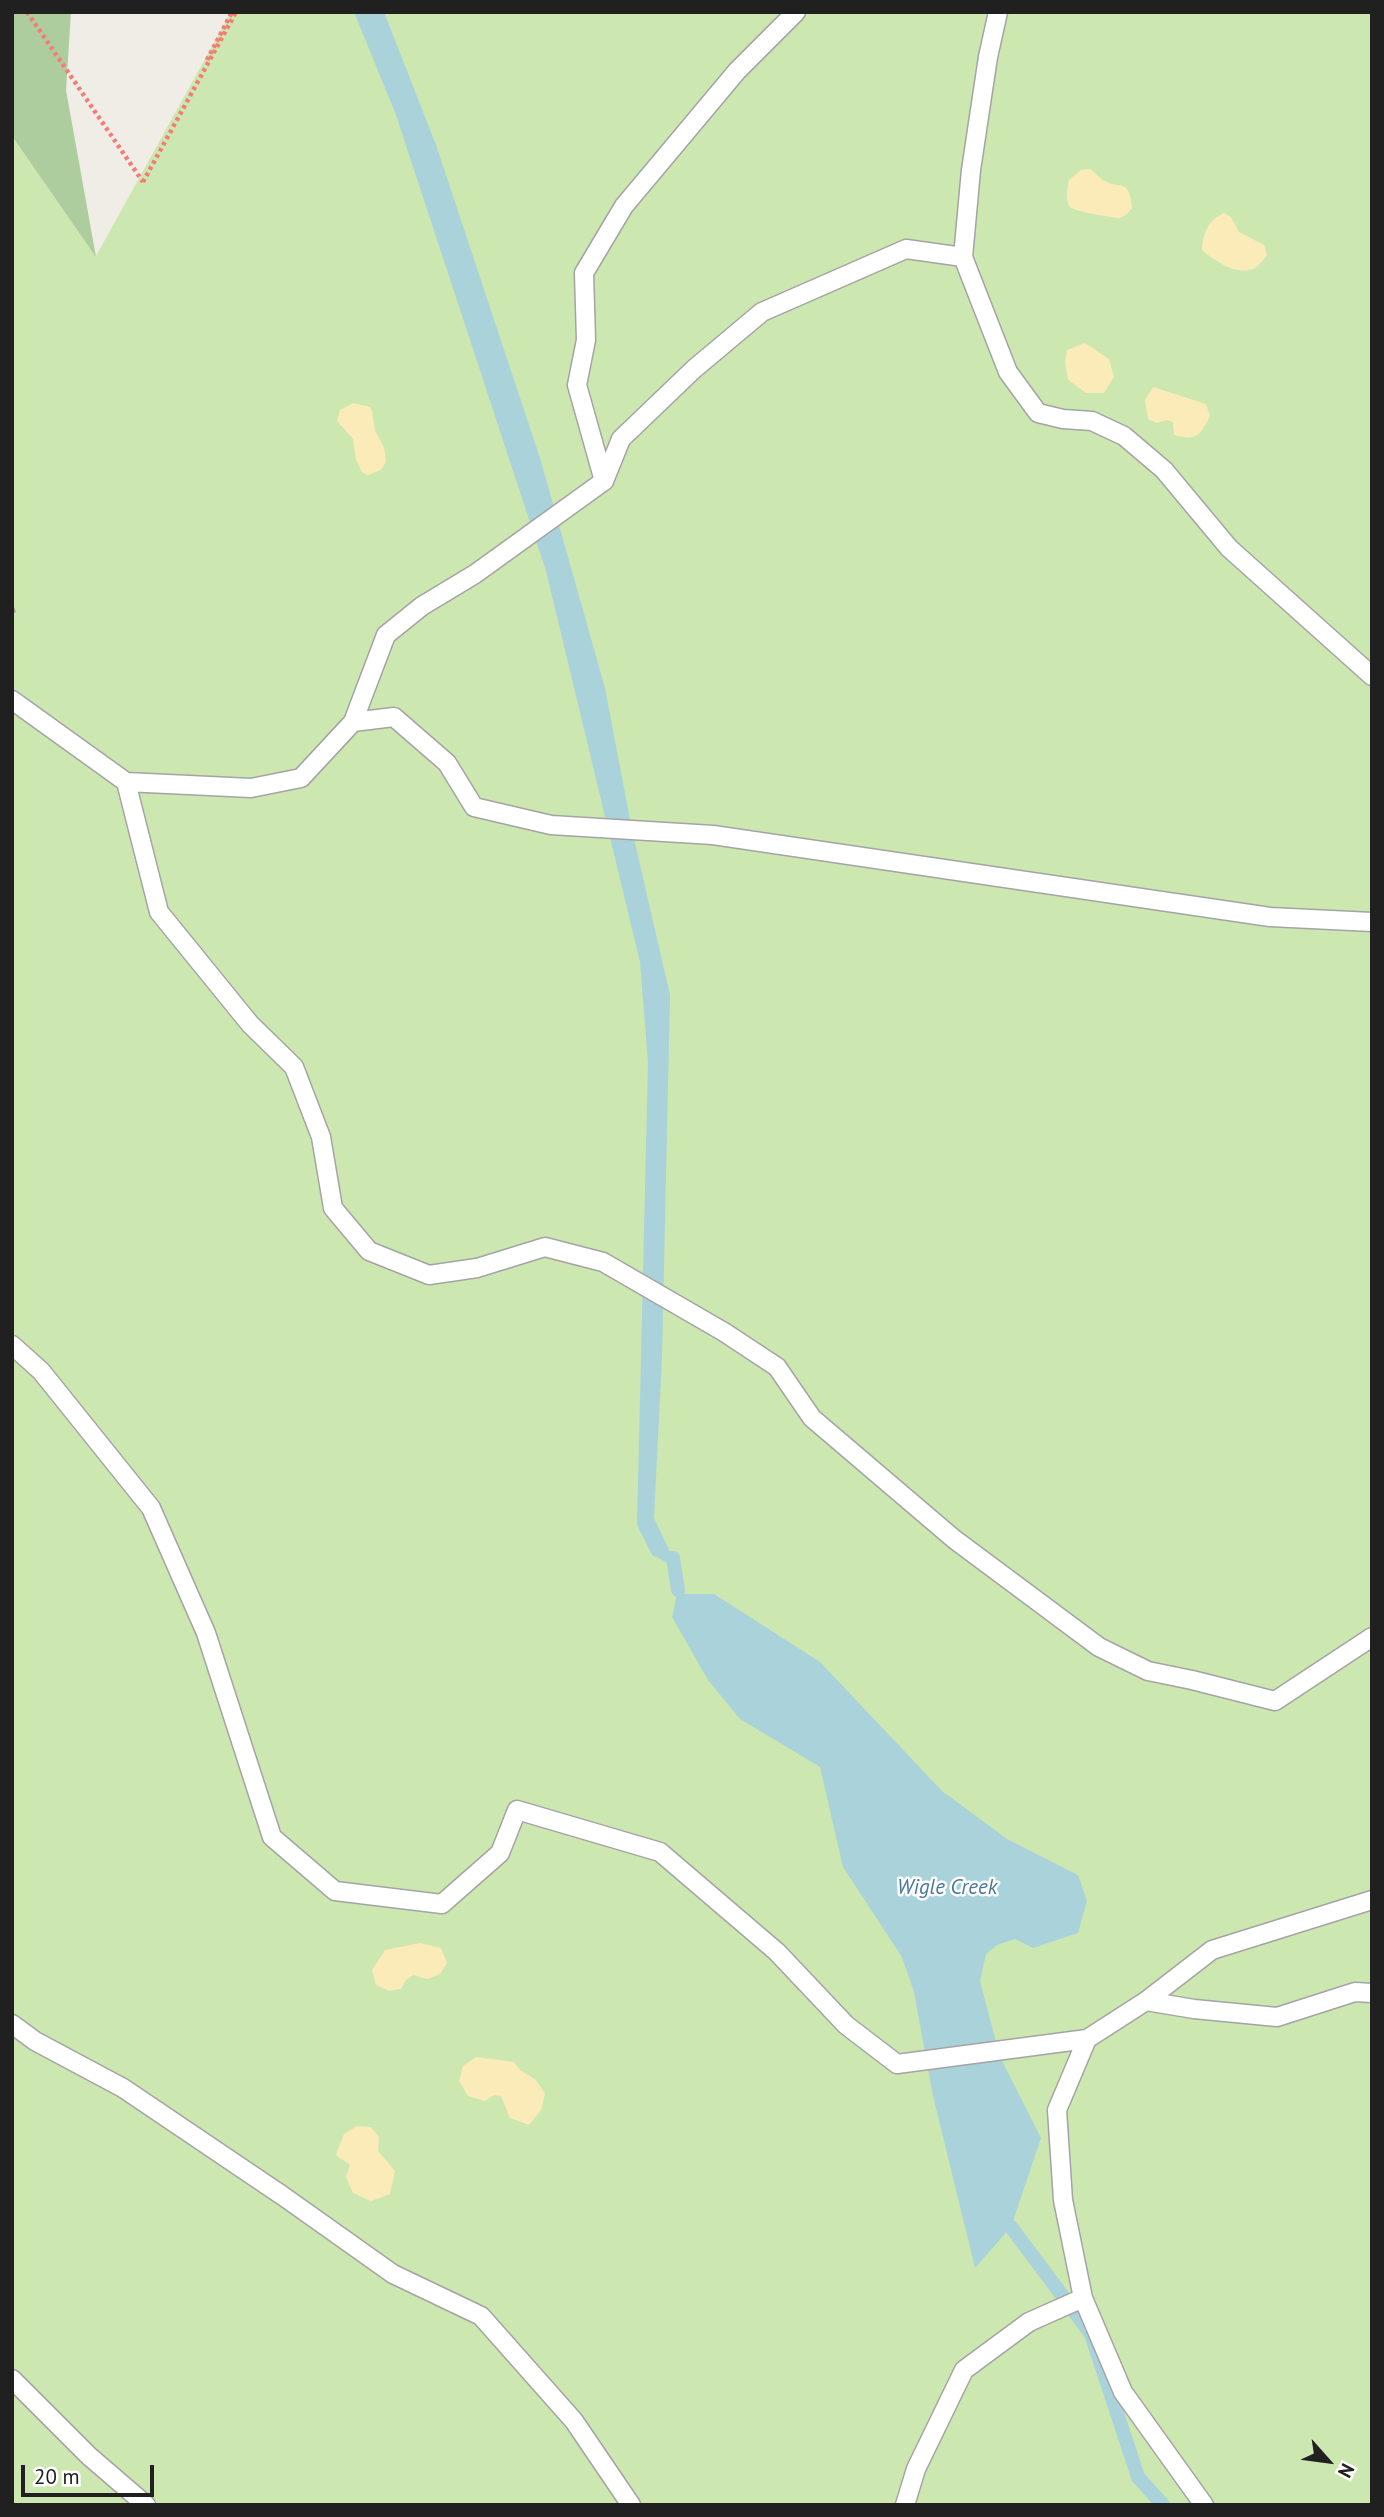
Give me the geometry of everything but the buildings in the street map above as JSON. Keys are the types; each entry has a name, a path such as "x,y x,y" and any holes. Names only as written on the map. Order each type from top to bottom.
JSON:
{"lane":[{"path":"604,481 577,385 586,340 584,272 624,206 737,71 796,12"},
{"path":"998,12 988,57 975,145 963,257 1008,372 1038,413 1063,419 1092,421 1124,436 1164,470 1229,548 1372,676"},
{"path":"12,700 126,782 251,788 301,778 353,722 386,635 422,606 475,574 604,481 621,439 694,369 762,312 906,249 963,257"},
{"path":"353,722 394,717 447,763 474,807 551,825 713,835 1270,917 1372,922"},
{"path":"126,782 159,912 250,1024 294,1067 321,1136 333,1208 369,1251 429,1275 477,1268 545,1247 603,1262 724,1332 776,1367 812,1418 954,1539 1099,1647 1148,1671 1275,1701 1372,1637"},
{"path":"12,1345 41,1371 151,1508 206,1633 272,1837 335,1891 442,1904 500,1853 517,1810 660,1852 778,1952 846,2025 897,2064 1087,2039 1146,2001 1212,1950 1372,1900"},
{"path":"1146,2001 1194,2009 1277,2017 1355,1992 1372,1993"},
{"path":"12,2024 35,2041 124,2088 393,2274 481,2316 574,2421 631,2505"},
{"path":"1087,2039 1057,2110 1063,2200 1083,2298 1123,2392 1204,2505"},
{"path":"905,2505 916,2469 964,2370 1030,2322 1083,2298"},
{"path":"12,2379 89,2456 146,2505"}],"path":[{"path":"27,12 143,182 234,12"}],"green space":[{"path":"12,12 71,12 66,90 96,257 12,136"},
{"path":"231,12 1372,12 1372,2505 12,2505 12,136 96,256"}],"sand":[{"path":"1090,169 1103,180 1126,188 1132,208 1125,215 1119,218 1109,217 1070,207 1067,197 1069,180 1081,170"},
{"path":"1224,213 1231,217 1239,232 1264,245 1267,255 1255,268 1241,271 1234,269 1202,250 1207,228 1214,219"},
{"path":"1085,343 1109,359 1114,377 1104,393 1086,393 1068,380 1065,362 1067,350"},
{"path":"1153,387 1206,404 1210,416 1197,435 1174,435 1173,422 1167,420 1156,423 1148,419 1145,400"},
{"path":"353,403 370,407 375,431 384,447 386,462 381,470 368,475 362,472 356,460 353,439 337,421 340,410"},
{"path":"420,1943 441,1948 447,1963 440,1974 427,1979 413,1975 401,1989 389,1991 376,1985 372,1970 385,1950"},
{"path":"476,2057 514,2062 520,2070 536,2080 545,2094 541,2110 529,2125 510,2118 501,2096 494,2095 485,2101 468,2096 459,2081 463,2066"},
{"path":"357,2126 371,2127 379,2137 378,2151 395,2171 390,2194 371,2201 353,2193 346,2177 350,2165 336,2155 344,2134"}],"water":[{"path":"354,12 384,12 436,145 540,458 605,688 632,830 670,995 662,1358 654,1518 673,1558 670,1564 652,1555 637,1525 648,1062 640,962 546,571 396,115"},
{"name":"Wigle Creek","path":"678,1590 684,1594 714,1594 820,1662 942,1791 1007,1839 1078,1875 1087,1901 1078,1933 1033,1948 1015,1939 997,1945 986,1954 980,1981 1000,2057 1041,2138 1011,2227 975,2268 933,2096 914,1992 902,1957 843,1867 820,1767 740,1719 708,1680 672,1617"}],"waterway":[{"name":"Wigle Creek","path":"673,1558 678,1590"},
{"name":"Wigle Creek","path":"1011,2227 1091,2334 1138,2477 1163,2505"}]}
